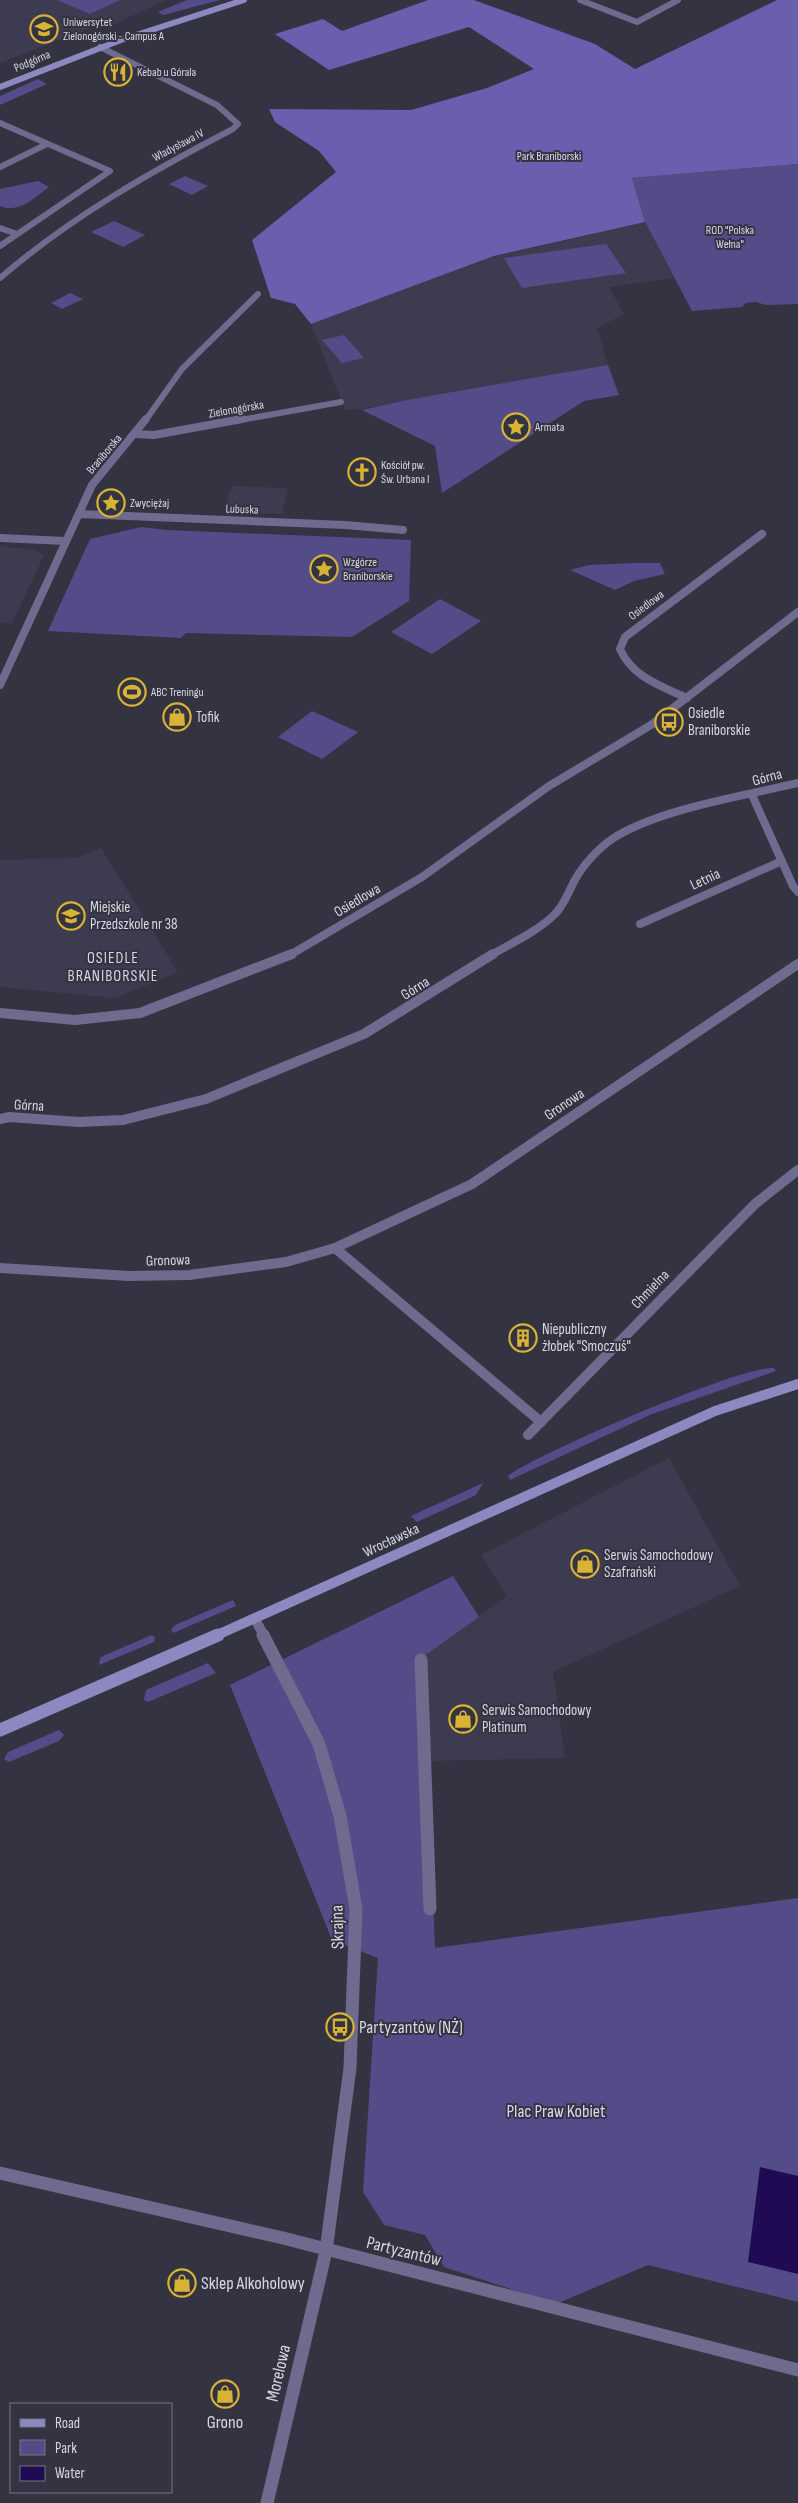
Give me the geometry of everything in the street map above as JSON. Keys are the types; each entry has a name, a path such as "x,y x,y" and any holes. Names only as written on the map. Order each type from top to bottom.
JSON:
{"main road":[{"name":"Podgórna","path":"0,87 100,47 244,0"},
{"name":"Wrocławska","path":"0,1730 255,1620 715,1410 798,1384"}],"street":[{"path":"580,0 637,22 678,0"},
{"name":"Władysława IV","path":"0,278 24,256 89,208 140,178 233,129 238,124 217,105 100,47"},
{"path":"0,123 110,171 0,246"},
{"path":"0,167 47,144"},
{"path":"0,228 16,234"},
{"name":"Braniborska","path":"0,685 92,485 103,469 136,434 182,369 258,294"},
{"name":"Zielonogórska","path":"136,434 154,435 340,402"},
{"name":"Lubuska","path":"79,514 350,525 403,530"},
{"name":"Osiedlowa","path":"687,698 628,665 623,660 620,649 625,637 762,534"},
{"path":"0,538 65,541"},
{"name":"Osiedlowa","path":"0,1013 75,1020 140,1013 286,958 422,877 523,803 651,725 798,612"},
{"name":"Górna","path":"0,1119 9,1117 79,1122 123,1120 206,1099 313,1056 364,1034 534,929 554,914 567,897 576,877 598,851 612,839 642,824 675,813 798,782"},
{"path":"752,795 798,892"},
{"name":"Letnia","path":"640,924 782,861"},
{"name":"Gronowa","path":"0,1268 129,1276 189,1275 238,1270 286,1262 335,1248 472,1184 798,964"},
{"name":"Chmielna","path":"528,1435 755,1204 798,1170"},
{"path":"335,1248 542,1422"},
{"name":"Skrajna","path":"255,1620 319,1744 340,1816 356,1909 350,2068 326,2251"},
{"path":"421,1660 430,1909"},
{"name":"Partyzantów","path":"0,2173 283,2238 326,2251 798,2370"},
{"name":"Morelowa","path":"267,2503 326,2251"}],"shaded area":[{"name":"Uniwersytet Zielonogórski - Campus A","path":"0,0 167,0 112,25 101,24 0,63"},
{"path":"645,222 674,278 609,287 624,314 597,328 608,365 362,409 345,410 311,324 493,257"},
{"path":"232,486 288,488 282,514 224,512"},
{"path":"0,546 34,550 44,555 12,624 0,622"},
{"name":"Miejskie Przedszkole nr 38","path":"101,848 178,972 115,998 0,987 0,860 76,858"},
{"path":"669,1458 740,1586 553,1672 565,1758 428,1761 424,1655 507,1596 481,1555"}],"green space":[{"path":"57,0 120,0 90,14"},
{"path":"187,0 220,0 163,15 158,12"},
{"name":"Park Braniborski","path":"428,0 474,0 595,44 635,69 777,0 798,0 798,164 632,178 645,222 494,256 311,324 295,304 271,298 252,240 336,172 319,151 275,122 269,109 411,110 487,88 534,69 469,27 329,70 275,34 323,19 342,31"},
{"path":"38,79 47,84 0,105 0,96"},
{"name":"ROD \"Polska Wełna\"","path":"798,164 798,304 766,305 756,302 746,303 742,307 692,311 645,222 632,178"},
{"path":"185,176 208,186 192,195 169,184"},
{"path":"38,181 49,187 26,204 14,208 0,206 0,189"},
{"path":"114,221 145,235 123,247 91,232"},
{"path":"606,244 626,273 522,288 504,258"},
{"path":"70,293 83,299 62,309 51,303"},
{"path":"344,335 364,358 342,363 322,340"},
{"path":"608,365 619,395 584,401 442,493 435,446 362,410 412,399"},
{"path":"141,527 167,530 411,540 409,601 352,637 186,633 181,638 48,631 90,539"},
{"path":"660,563 665,574 634,581 615,590 570,570 589,565"},
{"path":"440,599 481,621 432,654 391,632"},
{"path":"312,711 358,732 322,759 278,737"},
{"path":"774,1368 776,1371 652,1414 510,1480 508,1476 557,1449 683,1395 755,1371"},
{"path":"483,1483 476,1495 417,1522 411,1516"},
{"name":"Plac Praw Kobiet","path":"453,1576 479,1617 424,1656 435,1948 798,1898 798,2302 648,2265 556,2304 444,2267 425,2235 384,2225 363,2192 378,1958 332,1940 230,1685"},
{"path":"233,1600 236,1606 173,1633 171,1630 175,1625"},
{"path":"152,1635 155,1638 154,1642 99,1665 100,1658 105,1655"},
{"path":"208,1663 216,1673 148,1702 144,1700 146,1690"},
{"path":"59,1730 64,1735 59,1741 9,1762 4,1759 8,1752"}],"water":[{"path":"760,2167 798,2176 798,2274 748,2262"}],"place":[{"name":"Uniwersytet Zielonogórski - Campus A","path":"44,29"},
{"name":"Kebab u Górala","path":"118,72"},
{"name":"Armata","path":"516,427"},
{"name":"Kościół pw. Św. Urbana I","path":"362,472"},
{"name":"Zwyciężaj","path":"111,503"},
{"name":"Wzgórze Braniborskie","path":"324,569"},
{"name":"ABC Treningu","path":"132,692"},
{"name":"Tofik","path":"177,717"},
{"name":"Osiedle Braniborskie","path":"669,722"},
{"name":"Miejskie Przedszkole nr 38","path":"71,916"},
{"name":"Niepubliczny żłobek \"Smoczuś\"","path":"523,1338"},
{"name":"Serwis Samochodowy Szafrański","path":"585,1564"},
{"name":"Serwis Samochodowy Platinum","path":"463,1719"},
{"name":"Partyzantów (NŻ)","path":"340,2027"},
{"name":"Sklep Alkoholowy","path":"182,2283"},
{"name":"Grono","path":"225,2394"}],"district":[{"name":"OSIEDLE BRANIBORSKIE","path":"113,966"}]}
